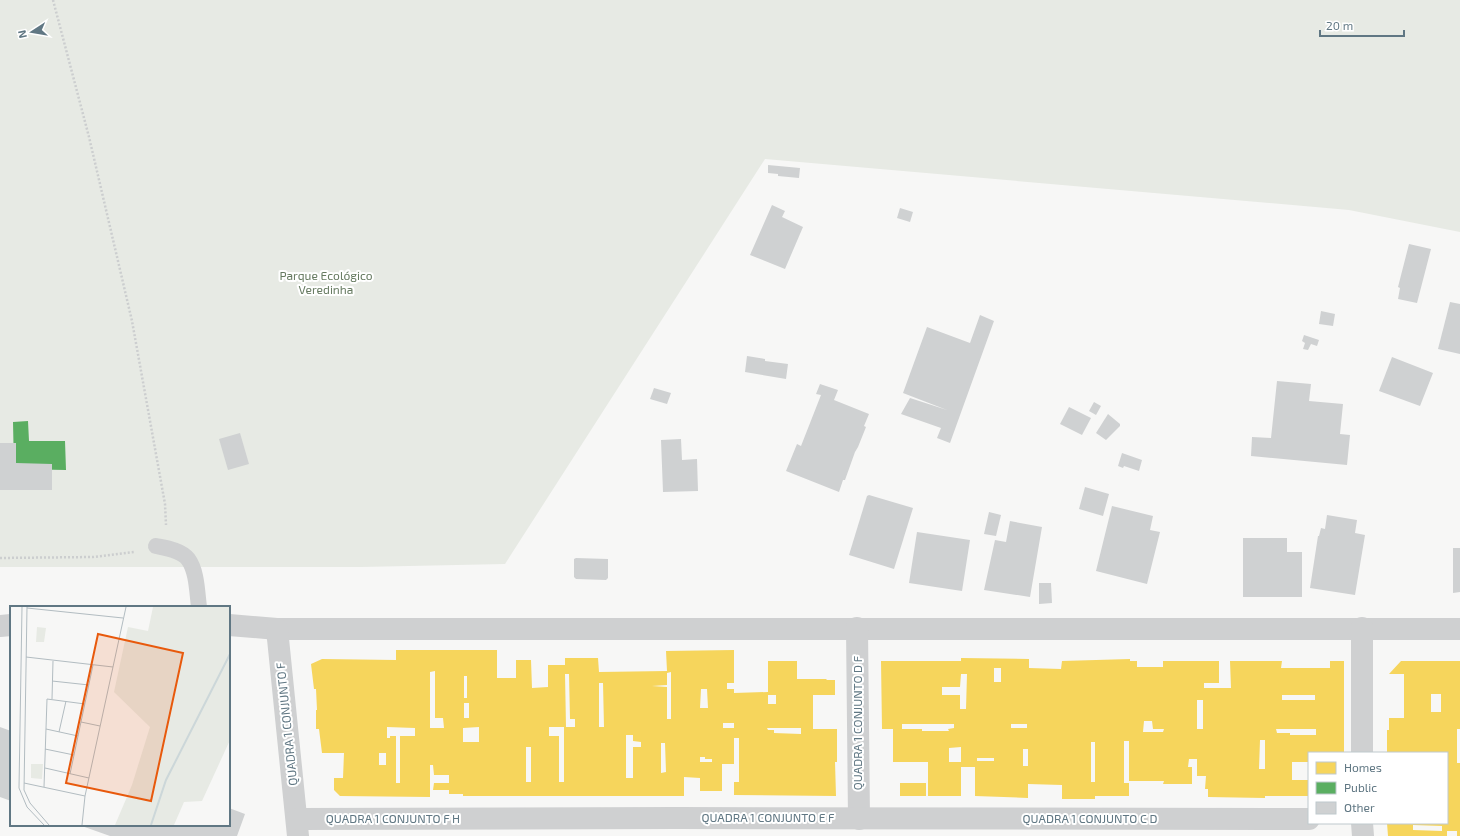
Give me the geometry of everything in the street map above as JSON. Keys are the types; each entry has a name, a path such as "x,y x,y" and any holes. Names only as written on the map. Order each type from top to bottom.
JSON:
{"street":[{"path":"230,624 277,629 1460,629"},
{"path":"0,626 10,625"},
{"name":"QUADRA 1 CONJUNTO D F","path":"857,628 859,818"},
{"path":"1362,628 1362,752"},
{"name":"QUADRA 1 CONJUNTO F","path":"277,629 298,828"},
{"name":"QUADRA 1 CONJUNTO E F","path":"491,827 678,827 859,818 998,827"},
{"name":"QUADRA 1 CONJUNTO C D","path":"998,827 1182,827 1308,819"},
{"path":"1362,824 1362,836"},
{"name":"QUADRA 1 CONJUNTO F H","path":"298,828 491,827"}],"lane":[{"path":"156,546 168,548 188,558 194,571 199,606"}],"path":[{"path":"0,558 128,554 156,546 166,526 165,504 132,321 87,129 53,0"}],"green space":[{"name":"Parque Ecológico Veredinha","path":"0,0 1460,0 1460,232 1349,210 765,159 505,564 361,567 0,567"}],"building: Homes":[{"path":"396,650 497,650 497,678 516,678 516,660 531,660 532,688 548,687 548,665 565,665 565,658 598,658 599,672 667,671 666,651 734,650 734,683 727,683 727,689 734,689 734,693 768,692 768,661 797,661 797,679 835,680 835,695 813,695 813,729 837,729 837,762 835,762 836,796 734,795 734,782 739,782 739,738 734,738 734,764 722,764 722,791 700,791 700,778 684,777 684,796 463,796 463,794 449,794 449,790 433,790 434,783 449,783 449,775 434,775 433,765 430,765 430,797 340,796 334,790 334,778 343,778 344,753 322,753 319,729 316,729 316,689 314,689 311,664 322,659 396,660","holes":["435,671 435,718 443,718 444,728 430,728 430,672","671,672 671,719 667,719 667,687 652,686 667,685 667,673","565,674 569,674 570,719 575,719 575,727 566,727","464,676 467,676 467,698 464,698","599,683 603,683 604,727 599,727","701,689 707,689 708,708 700,708","768,695 776,695 776,704 768,704","464,703 469,703 469,718 464,718","723,723 734,723 734,728 723,728","387,727 415,728 415,736 400,736 400,783 396,783 396,736 390,736 390,738 387,738","479,727 479,742 463,742 463,728","549,727 564,727 564,782 559,782 559,736 549,736","767,728 801,728 801,734 774,733 774,730 768,730","626,735 633,735 633,741 641,742 641,747 633,747 633,778 626,778","661,743 665,743 666,772 661,773","526,747 531,747 531,782 526,782","379,753 386,753 386,765 379,765","700,757 705,757 705,759 712,759 712,762 700,762"]},
{"path":"961,658 1029,659 1029,668 1061,669 1062,661 1130,659 1130,661 1137,661 1137,667 1163,667 1163,661 1219,661 1219,683 1204,683 1204,688 1231,688 1230,661 1282,661 1281,668 1330,668 1330,661 1344,661 1344,752 1308,752 1308,762 1292,762 1292,780 1308,780 1308,796 1265,796 1265,798 1208,797 1208,789 1205,789 1206,776 1197,776 1197,759 1189,759 1188,767 1192,767 1192,784 1163,784 1164,781 1129,781 1129,741 1124,741 1124,783 1129,783 1129,796 1095,796 1095,799 1062,799 1062,785 1028,784 1028,798 975,796 975,767 961,767 961,796 928,796 928,762 893,762 893,729 882,729 881,661 961,661","holes":["994,668 1001,668 1001,682 994,682","961,674 967,674 966,709 960,709 960,695 942,695 942,687 960,687","1282,695 1315,695 1315,700 1282,700","1197,700 1203,700 1203,729 1197,729","1144,721 1152,721 1153,729 1164,729 1163,732 1143,732","902,724 954,724 954,728 948,729 949,731 902,729","1011,724 1027,724 1027,728 1011,728","1276,729 1316,729 1316,735 1290,735 1290,733 1277,733","1260,740 1265,740 1265,769 1259,769","1091,742 1095,742 1095,782 1091,782","961,747 961,762 949,762 949,748","1023,749 1028,749 1028,766 1023,766","977,758 994,758 994,761 977,761"]},
{"path":"1401,661 1460,661 1460,729 1457,729 1457,763 1460,763 1460,836 1457,836 1457,831 1447,831 1447,836 1388,836 1387,824 1448,824 1448,752 1387,752 1387,730 1389,730 1389,718 1404,718 1404,674 1389,674","holes":["1431,694 1441,694 1441,712 1431,712","1413,825 1442,826 1442,831 1413,830"]},
{"path":"900,783 926,783 926,796 900,796"}],"building: Public":[{"path":"28,421 29,441 65,441 66,470 14,469 13,422"}],"building: Other":[{"path":"768,165 800,168 799,178 778,176 778,174 768,173"},
{"path":"772,205 785,211 782,217 803,227 785,269 750,255"},
{"path":"900,208 913,212 910,222 897,218"},
{"path":"1409,244 1431,249 1417,303 1398,299 1400,288 1398,287"},
{"path":"1450,302 1460,304 1460,354 1438,349"},
{"path":"1321,311 1335,314 1333,326 1319,324"},
{"path":"980,315 994,321 950,443 937,438 941,428 901,414 910,398 947,410 903,393 927,327 970,343"},
{"path":"1304,335 1319,340 1317,346 1311,344 1308,350 1303,349 1305,343 1302,341"},
{"path":"747,356 765,359 765,361 788,364 786,379 745,372"},
{"path":"1392,357 1433,373 1420,406 1379,391"},
{"path":"1277,381 1311,384 1309,401 1343,404 1340,434 1350,435 1347,465 1251,456 1252,437 1271,438"},
{"path":"820,384 838,390 834,400 869,414 864,426 866,427 839,492 786,471 797,444 801,446 821,395 816,394"},
{"path":"654,388 671,393 667,404 650,399"},
{"path":"1094,402 1101,406 1096,415 1089,411"},
{"path":"1069,407 1091,418 1082,435 1060,424"},
{"path":"1108,414 1120,424 1120,426 1106,440 1096,433"},
{"path":"240,433 249,464 228,470 219,439"},
{"path":"681,439 682,460 697,459 698,491 663,492 661,440"},
{"path":"0,443 16,443 16,463 52,464 52,490 0,490"},
{"path":"1122,453 1142,460 1139,471 1124,466 1123,468 1118,466"},
{"path":"1085,487 1109,494 1103,516 1079,509"},
{"path":"869,495 913,508 894,569 849,555 867,496"},
{"path":"1112,506 1153,516 1150,530 1160,532 1147,584 1096,571"},
{"path":"989,512 1001,515 996,536 984,534"},
{"path":"1327,515 1357,520 1355,533 1365,535 1355,595 1310,588 1318,536 1321,528 1325,529"},
{"path":"1010,521 1042,527 1030,597 984,590 995,540 1006,542"},
{"path":"917,532 970,540 962,591 909,583"},
{"path":"1243,538 1287,538 1287,552 1302,552 1302,597 1243,597"},
{"path":"1453,548 1460,548 1460,592 1453,593"},
{"path":"574,559 608,559 608,578 606,580 576,579 574,577"},
{"path":"1039,583 1051,583 1052,603 1039,604"},
{"path":"0,727 10,731 10,801 0,797"},
{"path":"230,808 245,814 237,836 110,836 82,826 230,826"}]}
